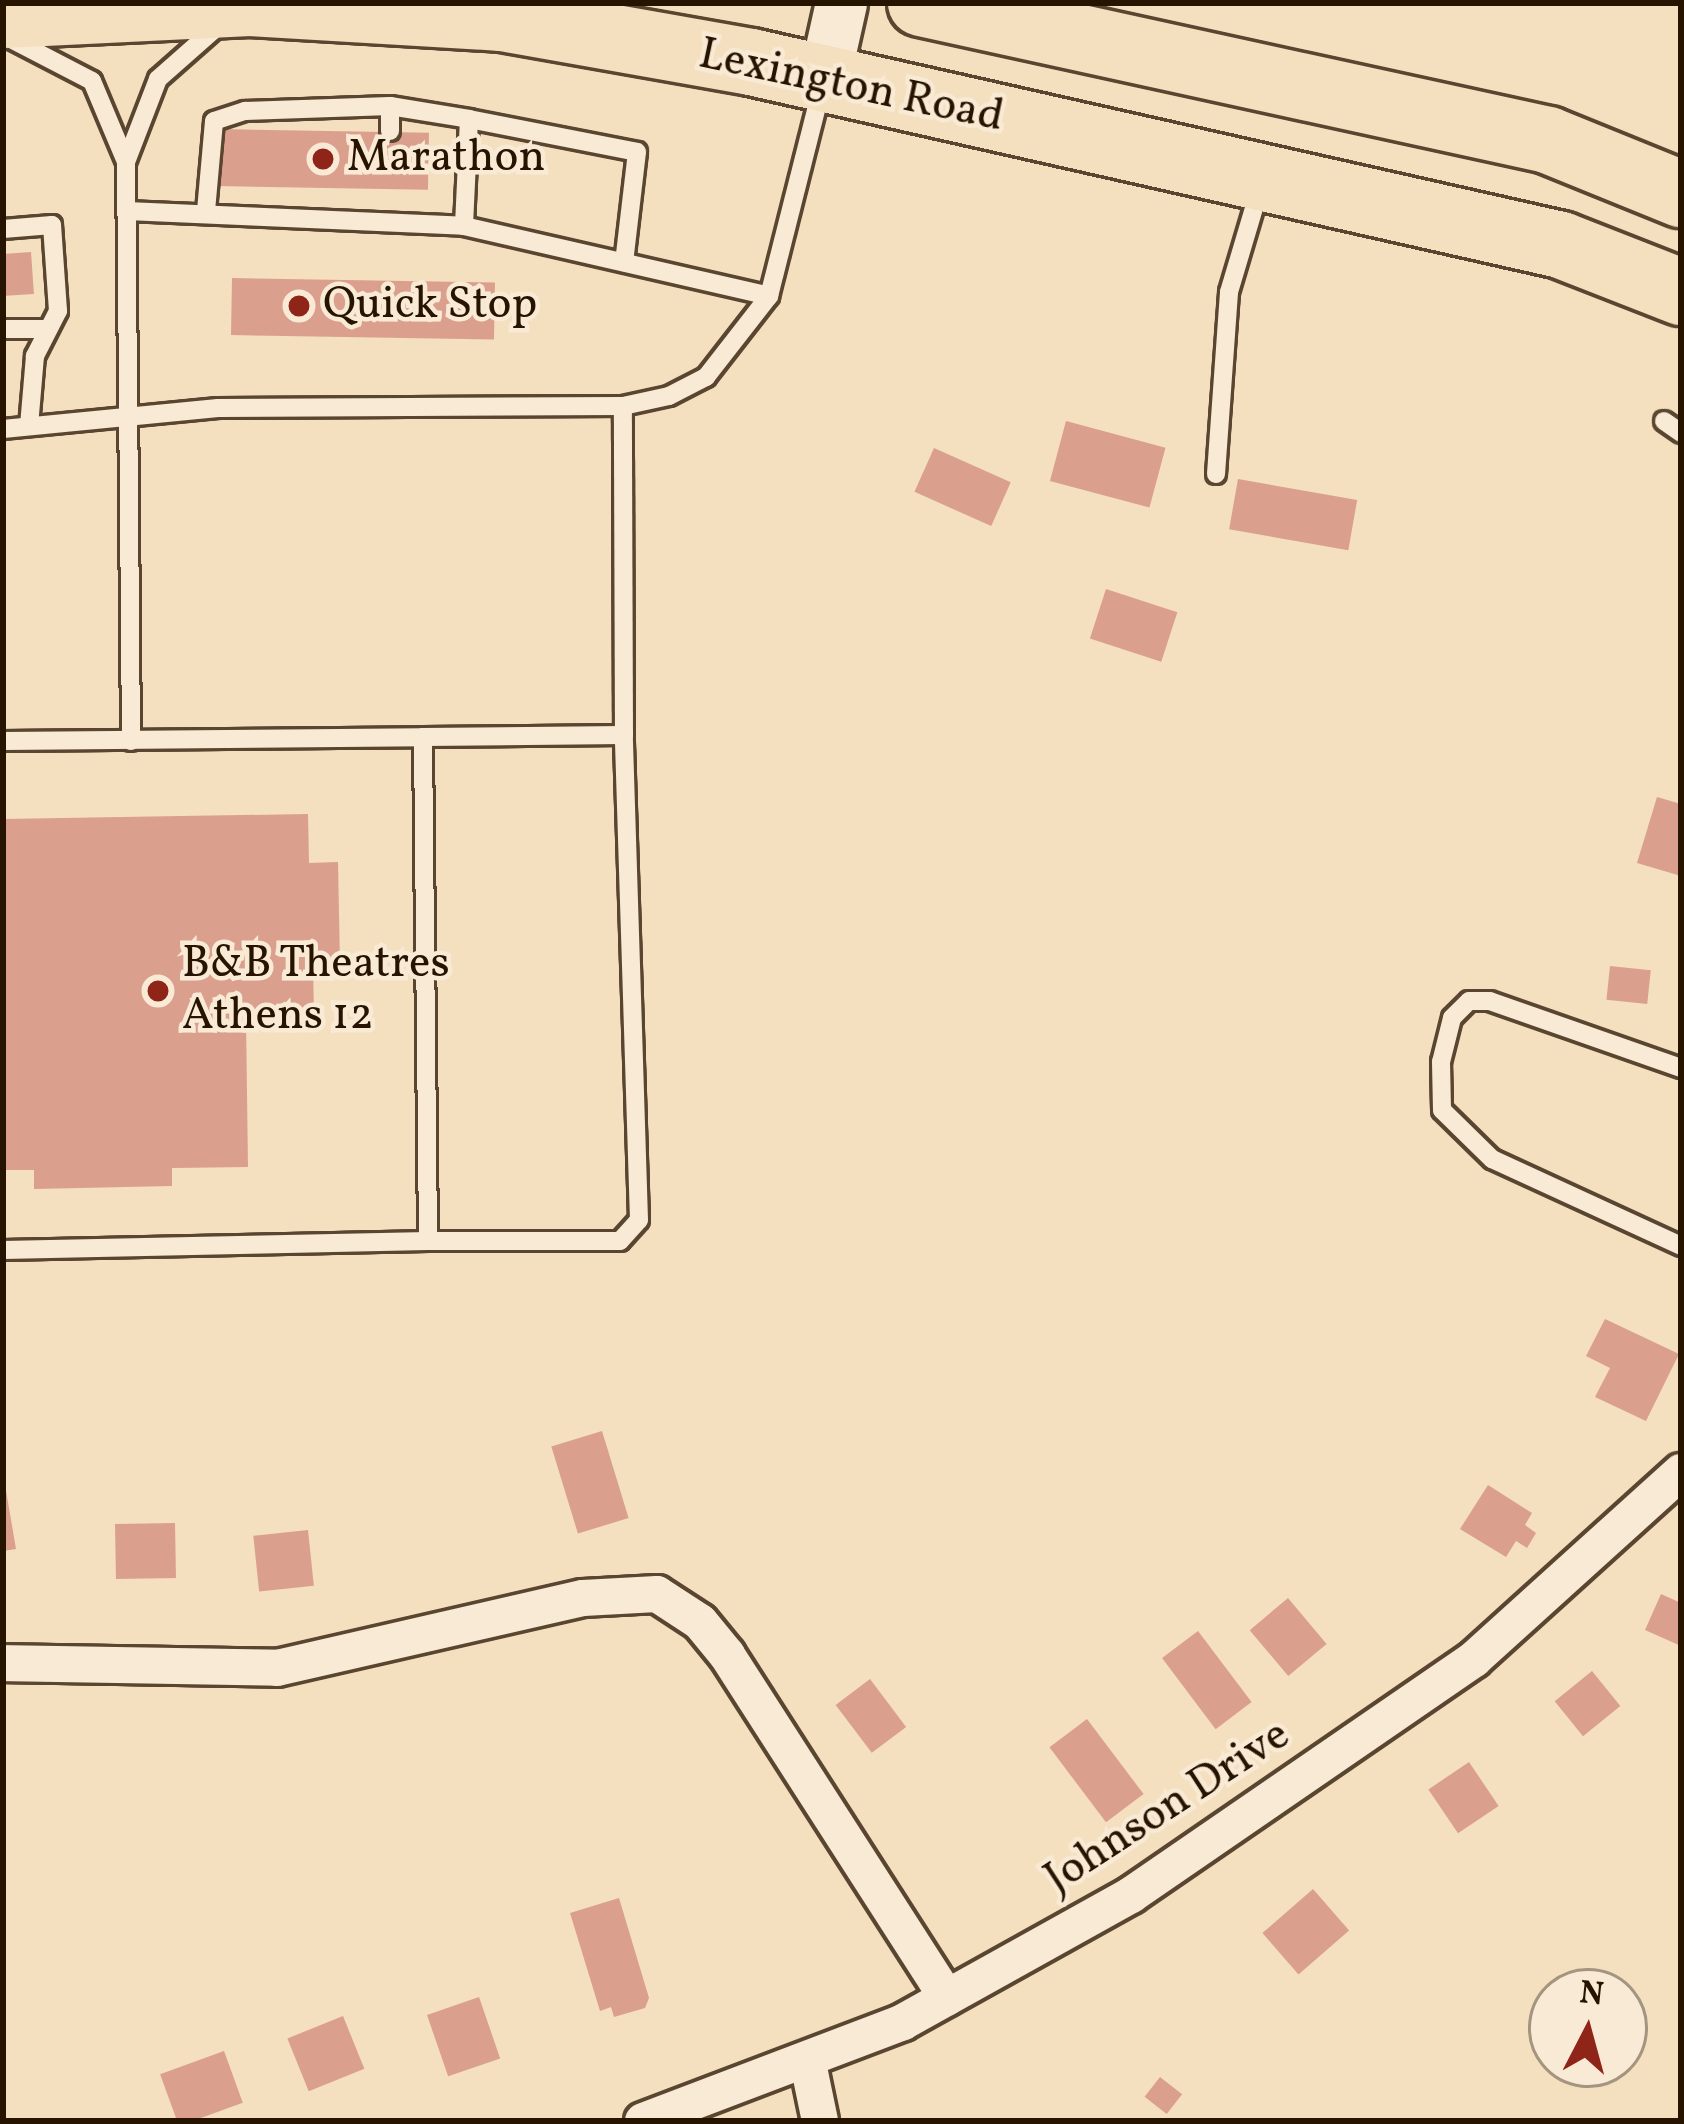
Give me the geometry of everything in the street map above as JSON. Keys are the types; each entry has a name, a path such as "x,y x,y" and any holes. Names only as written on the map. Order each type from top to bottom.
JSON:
{"highway":[{"name":"Lexington Road","path":"3,15 250,3 502,18 824,80 1561,245 1681,292"},
{"path":"921,3 1548,140 1681,194"}],"street":[{"path":"824,80 842,3"},
{"name":"Johnson Drive","path":"643,2121 808,2062 946,1998 1131,1895 1295,1789 1547,1600 1681,1472"},
{"path":"3,1663 278,1668 583,1598 657,1594 700,1622 727,1655 946,1998"},
{"path":"808,2062 820,2121"}],"lane":[{"path":"126,162 158,79 250,3"},
{"path":"3,36 92,82 126,162 130,741"},
{"path":"3,429 129,415 319,405 623,406 706,377 769,296 824,80"},
{"path":"206,211 214,121 273,119 329,106 390,106 637,152 624,262"},
{"path":"328,130 329,106"},
{"path":"390,106 390,131"},
{"path":"464,226 469,119"},
{"path":"1216,474 1229,292 1263,178"},
{"path":"269,191 270,213"},
{"path":"387,217 388,194"},
{"path":"127,211 387,217 464,226 769,296"},
{"path":"3,229 52,225 58,310 45,329 28,381 29,426"},
{"path":"3,329 45,329"},
{"path":"3,1250 620,1241 639,1220 624,735 623,406"},
{"path":"1664,421 1681,434"},
{"path":"3,741 624,735"},
{"path":"423,737 428,1241"},
{"path":"1681,1068 1490,1001 1469,1001 1452,1018 1441,1062 1442,1110 1492,1159 1681,1246"}],"building":[{"name":"Marathon","path":"218,129 429,133 428,190 217,186"},
{"path":"31,252 34,294 6,296 3,254"},
{"path":"232,278 495,283 494,340 231,335"},
{"path":"1066,421 1165,448 1149,508 1050,481"},
{"path":"934,448 1011,482 991,526 914,492"},
{"path":"1238,479 1357,500 1348,550 1229,529"},
{"path":"1106,589 1177,612 1161,662 1090,638"},
{"path":"1657,797 1681,804 1681,876 1637,863"},
{"name":"B&B Theatres Athens 12","path":"308,814 309,863 338,862 340,964 313,965 314,1017 246,1019 248,1167 172,1168 172,1186 34,1189 34,1170 3,1170 3,819"},
{"path":"1610,966 1651,970 1647,1004 1606,1000"},
{"path":"1605,1319 1679,1354 1646,1421 1595,1397 1610,1368 1586,1356"},
{"path":"602,1431 629,1518 578,1534 551,1446"},
{"path":"3,1473 16,1549 3,1551"},
{"path":"1488,1485 1532,1513 1525,1525 1536,1533 1527,1548 1516,1541 1506,1557 1460,1529"},
{"path":"175,1523 176,1578 116,1579 115,1524"},
{"path":"308,1530 314,1586 259,1591 253,1536"},
{"path":"1661,1594 1681,1603 1681,1646 1645,1630"},
{"path":"1288,1598 1327,1644 1288,1676 1250,1630"},
{"path":"1198,1631 1252,1702 1216,1729 1162,1658"},
{"path":"1592,1671 1620,1706 1583,1736 1555,1701"},
{"path":"870,1679 906,1727 872,1753 836,1705"},
{"path":"1087,1719 1144,1794 1106,1822 1049,1747"},
{"path":"1469,1762 1499,1806 1458,1833 1428,1789"},
{"path":"1313,1889 1349,1931 1299,1974 1262,1933"},
{"path":"619,1898 649,1998 645,2008 614,2017 611,2007 600,2011 570,1913"},
{"path":"479,1997 500,2058 448,2076 427,2015"},
{"path":"343,2016 364,2069 309,2091 287,2038"},
{"path":"224,2051 243,2103 192,2121 177,2121 160,2074"},
{"path":"1160,2077 1182,2094 1167,2114 1145,2097"}],"place":[{"name":"Marathon","path":"323,159"},
{"name":"Quick Stop","path":"299,306"},
{"name":"B&B Theatres Athens 12","path":"158,991"}]}
